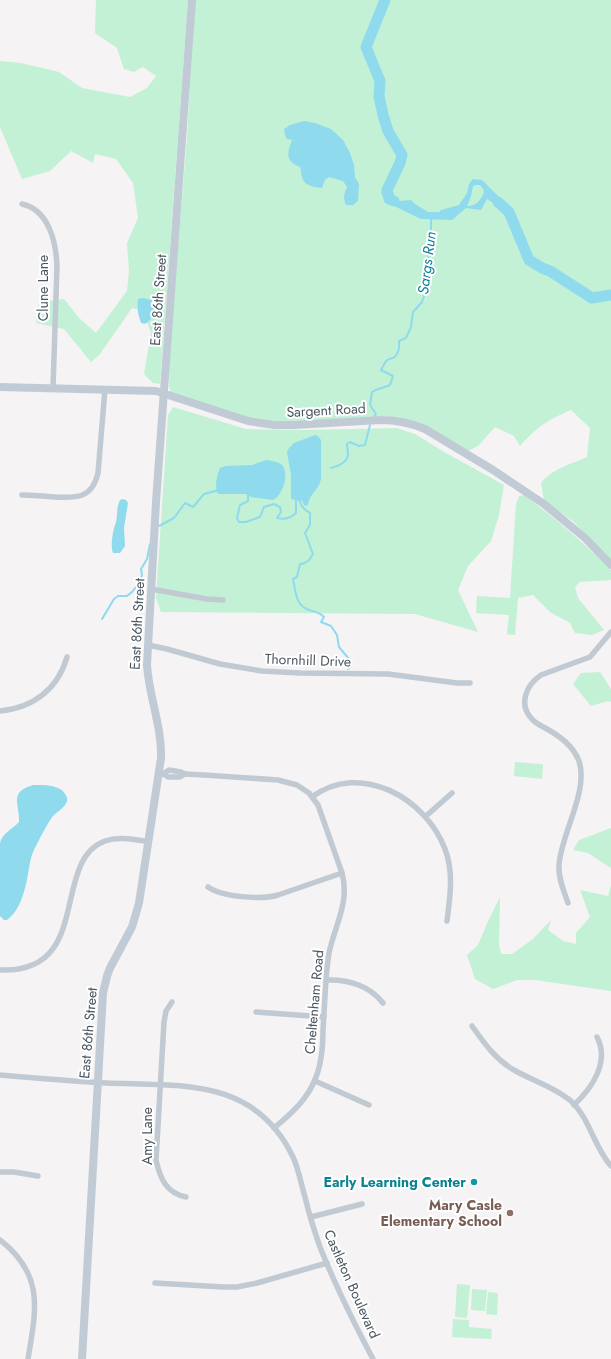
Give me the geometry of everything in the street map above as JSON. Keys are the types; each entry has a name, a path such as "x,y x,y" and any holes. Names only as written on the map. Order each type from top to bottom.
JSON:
{"street":[{"name":"East 86th Street","path":"82,1359 102,1004 105,984 110,968 132,927 139,902 148,841 161,774 161,737 148,682 147,665 192,0"},
{"name":"Clune Lane","path":"22,204 36,210 43,216 55,247 57,266 53,388"},
{"name":"Sargent Road","path":"0,387 156,391 243,420 265,424 291,426 383,420 403,422 423,428 540,501 576,530 611,565"},
{"path":"22,495 72,498 83,495 92,488 97,480 98,473 105,389"},
{"path":"151,589 207,599 223,600"},
{"path":"568,903 559,878 559,866 561,851 580,790 581,769 577,757 566,742 531,718 527,710 525,698 529,687 541,675 590,657 611,632"},
{"name":"Thornhill Drive","path":"148,645 220,664 262,670 300,673 388,674 457,683 470,683"},
{"path":"0,711 14,709 27,704 44,694 60,676 64,669 67,657"},
{"name":"Cheltenham Road","path":"161,774 169,770 185,774 280,780 297,785 318,805 342,873 345,897 329,954 322,1053 319,1070 315,1081 301,1104 274,1128"},
{"path":"312,798 327,788 352,783 371,785 392,792 414,805 426,816 440,837 449,863 450,888 447,921"},
{"path":"426,816 452,793"},
{"path":"0,970 16,970 32,965 44,957 54,947 64,927 82,863 94,848 103,842 114,839 148,841"},
{"path":"208,886 225,894 268,897 342,873"},
{"path":"327,980 344,981 361,986 371,991 383,1003"},
{"name":"Amy Lane","path":"172,1002 166,1011 164,1022 156,1157 157,1166 163,1182 168,1188 177,1194 186,1197"},
{"path":"256,1012 324,1017"},
{"path":"472,1026 488,1048 501,1062 520,1074 560,1093 574,1104 582,1115 603,1156 611,1166"},
{"path":"574,1104 590,1088 599,1068 601,1061 601,1048 597,1037"},
{"name":"Castleton Boulevard","path":"0,1075 196,1087 223,1093 255,1110 274,1128 286,1145 295,1163 311,1217 327,1263 372,1357"},
{"path":"315,1081 369,1105"},
{"path":"0,1172 14,1172 38,1176"},
{"path":"311,1217 362,1204"},
{"path":"0,1240 23,1264 34,1293 35,1316 28,1359"},
{"path":"155,1283 237,1287 327,1263"},
{"path":"365,1359 372,1357"}],"green space":[{"path":"96,0 188,0 160,384 153,383 144,374 151,333 143,311 132,308 100,354 91,362 64,329 36,323 39,302 64,299 79,318 96,333 127,291 129,271 127,243 138,218 133,183 116,159 95,154 93,163 71,151 50,171 22,179 0,127 0,61 21,63 59,72 82,88 130,97 147,88 156,76 143,67 134,72 124,69 117,48 95,33"},
{"path":"195,0 611,0 611,561 573,521 544,501 541,483 545,478 562,467 587,457 590,428 571,410 555,417 543,425 520,446 514,436 495,427 478,446 468,451 425,426 398,417 379,416 298,422 255,420 171,393 169,386 170,346 187,137"},
{"path":"173,407 246,429 305,430 397,428 415,434 504,485 499,515 491,541 468,566 458,590 478,632 415,614 161,612 156,598 168,415"},
{"path":"524,495 569,531 611,570 611,580 580,582 575,587 578,598 604,630 592,635 575,633 570,623 550,612 533,595 518,598 515,635 507,634 509,615 476,613 477,596 510,598 516,504 519,496"},
{"path":"600,672 611,689 611,702 608,701 591,706 573,684 581,673"},
{"path":"515,762 542,764 542,779 514,776"},
{"path":"611,828 611,868 588,853 573,850 579,840"},
{"path":"611,885 611,991 535,980 517,980 493,989 475,979 467,955 478,945 500,897 499,945 501,954 512,954 533,939 551,920 548,930 563,941 576,944 576,933 590,917 580,890 608,896"},
{"path":"457,1284 470,1285 467,1318 455,1317"},
{"path":"472,1289 487,1290 485,1311 471,1310"},
{"path":"488,1292 498,1293 497,1315 486,1314"},
{"path":"453,1319 469,1320 469,1327 492,1329 491,1339 452,1337"}],"water":[{"path":"304,121 315,123 331,129 343,140 350,153 354,165 355,177 359,184 358,201 353,205 346,205 344,196 347,187 343,181 329,177 325,180 322,188 310,186 303,180 300,167 295,165 288,156 292,140 287,139 284,129 290,125"},
{"path":"473,179 482,180 513,210 505,214 495,204 487,199 481,210 466,208 452,220 421,219 388,203 381,193 383,189 393,192 399,201 411,200 428,212 439,212 441,210 459,205 467,193 469,184","holes":["480,185 484,193 479,201 475,204 467,206 473,186"]},
{"path":"143,298 155,301 153,314 150,320 145,324 141,323 138,314 138,299"},
{"path":"315,435 321,440 321,479 310,498 308,505 306,506 302,501 291,499 291,475 287,452 294,443"},
{"path":"266,460 274,461 282,465 285,471 283,487 279,495 273,500 251,497 246,494 218,494 216,485 220,468 226,466 252,465"},
{"path":"123,499 128,503 124,528 125,546 120,553 113,553 112,538 117,519 118,506 120,500"},
{"path":"33,785 48,785 62,790 65,793 67,801 65,805 53,816 43,832 32,854 25,889 20,903 12,915 7,920 4,920 0,916 0,843 3,836 19,822 17,799 20,791"}],"waterway":[{"path":"385,0 366,47 380,81 379,96 388,131 402,155 400,163 387,190 389,199 394,201"},
{"path":"498,202 509,212 529,260 550,271 592,298 611,295"},
{"name":"Sargs Run","path":"374,417 376,414 370,405 372,392 390,385 393,376 381,370 386,361 398,353 399,341 406,338 411,327 413,312 422,302 426,291 427,284 425,278 425,267 431,248 431,219"},
{"name":"Sargs Run","path":"331,468 344,462 348,457 347,444 350,442 359,446 365,445 370,425"},
{"name":"Sargs Run","path":"159,526 174,518 185,503 193,507 204,494 219,490"},
{"name":"Sargs Run","path":"248,494 248,501 240,505 237,518 239,522 246,522 260,517 264,507 274,504 280,507 281,512 277,518 285,519 290,517 296,513 296,499"},
{"path":"299,500 303,508 310,513 310,525 305,533 313,554 308,561 300,564 297,577 293,579 297,598 304,608 319,613 324,617 321,622 331,626 337,635 339,647 349,659 351,666 348,669"},
{"name":"Sargs Run","path":"102,619 114,599 118,596 127,596 140,582 142,575 141,569 147,559 150,544"}],"place":[{"name":"Early Learning Center","path":"474,1182"},
{"name":"Mary Casle Elementary School","path":"510,1213"}]}
